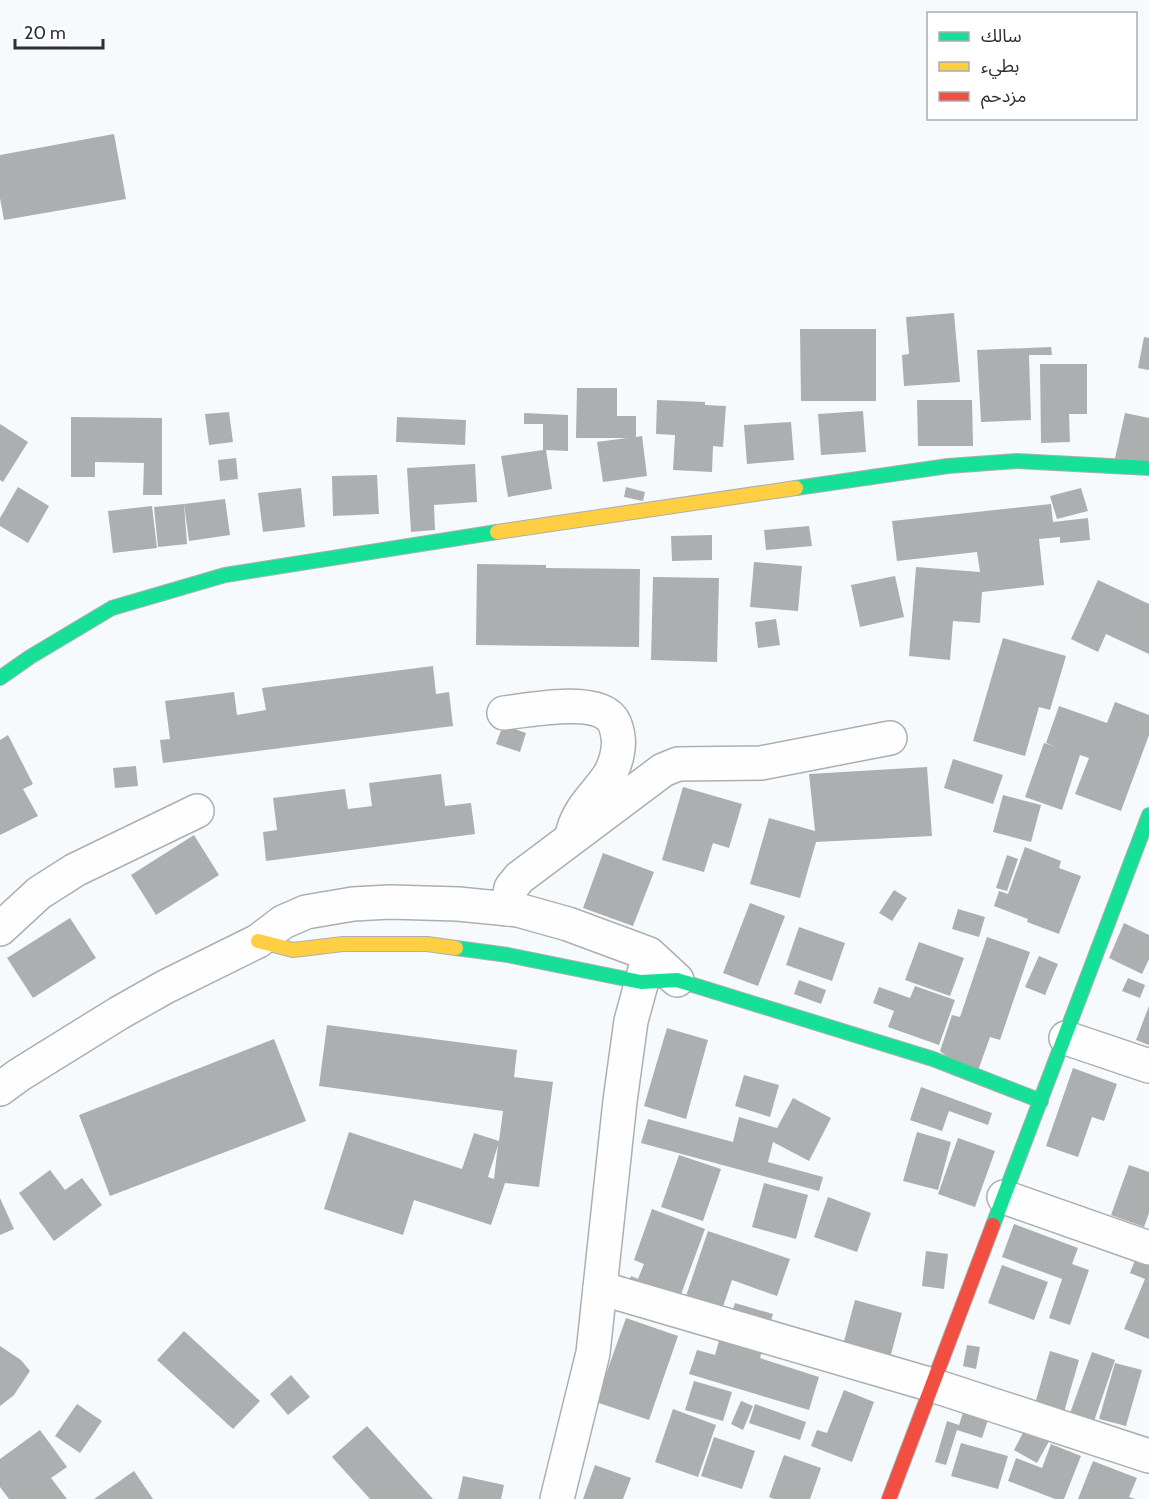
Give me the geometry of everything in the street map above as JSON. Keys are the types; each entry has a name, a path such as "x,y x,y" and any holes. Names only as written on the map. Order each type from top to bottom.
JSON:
{"street":[{"path":"0,678 30,657 112,609 225,575 480,534 948,466 1017,461 1149,468"},
{"path":"504,713 565,705 594,709 609,715 617,727 619,742 615,762 609,776 584,806 573,829 572,838"},
{"path":"507,909 511,888 519,878 663,770 678,764 760,763 890,738"},
{"path":"0,929 39,894 75,870 197,811"},
{"path":"888,1499 1066,1038 1149,815"},
{"path":"0,1089 119,1013 165,987 258,941 283,922 306,912 353,903 401,902 507,909 568,924 645,968 677,980 933,1059 1041,1101"},
{"path":"258,941 293,950 343,944 427,944 508,955 645,968"},
{"path":"557,1499 593,1353 620,1101 631,1021 645,968"},
{"path":"1066,1038 1149,1066"},
{"path":"1004,1197 1149,1248"},
{"path":"600,1288 932,1385 1149,1456"}],"building":[{"path":"114,134 126,199 4,220 0,198 0,155"},
{"path":"954,313 960,382 904,386 902,355 909,354 906,317"},
{"path":"800,329 876,329 876,401 801,401"},
{"path":"1144,337 1149,338 1149,370 1138,368"},
{"path":"1051,347 1052,355 1029,355 1031,420 981,422 977,350"},
{"path":"1040,364 1087,364 1087,414 1069,414 1070,442 1041,443"},
{"path":"577,388 617,388 617,416 636,416 636,437 642,436 647,476 603,482 597,442 627,438 576,438"},
{"path":"657,400 705,402 705,405 726,406 723,447 713,446 712,472 673,470 675,435 656,434"},
{"path":"917,400 972,400 973,446 918,446"},
{"path":"863,411 866,452 821,455 818,414"},
{"path":"229,412 233,442 209,445 205,414"},
{"path":"524,413 568,415 568,451 546,450 552,489 508,497 501,456 543,450 543,424 524,424"},
{"path":"1125,413 1149,418 1149,465 1112,472"},
{"path":"71,417 162,418 162,495 143,495 144,463 95,462 95,477 71,477"},
{"path":"397,417 466,420 465,445 396,442"},
{"path":"791,422 794,460 747,464 744,425"},
{"path":"0,424 28,442 3,482 0,480"},
{"path":"236,458 238,479 220,481 218,460"},
{"path":"475,464 477,502 434,505 435,530 411,532 407,468"},
{"path":"377,475 379,514 333,516 332,476"},
{"path":"18,487 49,506 28,543 0,526 0,518"},
{"path":"626,487 645,492 643,501 624,497"},
{"path":"301,488 305,527 263,532 258,493"},
{"path":"1081,488 1088,511 1057,519 1050,496"},
{"path":"225,499 230,535 189,541 184,504"},
{"path":"184,504 187,544 158,547 154,507"},
{"path":"1051,504 1053,522 1088,518 1090,540 1060,543 1060,537 1039,539 1044,585 982,592 980,623 953,621 950,660 909,656 916,567 980,572 977,552 897,561 892,521"},
{"path":"152,506 157,548 113,553 108,511"},
{"path":"809,526 812,546 766,550 764,530"},
{"path":"712,535 712,560 672,561 671,536"},
{"path":"754,562 802,566 798,611 750,607"},
{"path":"477,564 546,565 546,568 640,569 639,647 476,645"},
{"path":"895,576 904,617 860,627 851,585"},
{"path":"653,577 719,578 717,662 651,660"},
{"path":"1098,580 1149,604 1149,654 1106,634 1098,652 1071,639"},
{"path":"776,619 780,645 758,648 755,622"},
{"path":"1003,638 1066,656 1050,710 1039,707 1025,756 973,741"},
{"path":"433,666 436,694 449,692 453,726 163,763 160,740 170,739 165,701 234,692 237,715 266,710 262,688"},
{"path":"1115,702 1149,715 1149,735 1121,811 1075,794 1089,758 1080,755 1062,810 1025,797 1044,743 1056,747 1046,743 1059,706 1107,723"},
{"path":"503,725 526,733 520,752 496,744"},
{"path":"8,735 33,784 23,789 38,816 0,835 0,740"},
{"path":"953,759 1003,775 993,804 944,788"},
{"path":"136,766 138,786 115,788 113,768"},
{"path":"927,767 932,836 816,842 800,898 750,884 769,818 815,831 809,774"},
{"path":"441,774 445,806 471,803 475,834 266,861 263,832 277,830 273,798 345,789 348,809 372,806 369,783"},
{"path":"683,787 742,804 729,848 713,843 704,872 662,860"},
{"path":"1003,795 1041,805 1031,842 993,832"},
{"path":"194,835 219,875 156,915 131,875"},
{"path":"1025,847 1061,861 1059,868 1081,876 1059,934 994,906 999,891 1008,894"},
{"path":"603,853 654,872 633,926 583,908"},
{"path":"1007,855 1018,859 1007,891 996,888"},
{"path":"894,890 907,898 892,921 879,913"},
{"path":"750,903 785,916 758,986 723,973"},
{"path":"958,909 985,917 979,937 952,929"},
{"path":"70,918 96,958 33,998 7,958"},
{"path":"1124,923 1149,935 1149,959 1142,974 1109,958"},
{"path":"799,927 845,943 832,981 786,965"},
{"path":"987,937 1030,952 1000,1040 990,1037 975,1079 940,1051 952,1015 960,1017"},
{"path":"919,942 964,958 950,996 905,980"},
{"path":"1039,956 1058,964 1045,995 1025,987"},
{"path":"1128,978 1145,985 1140,998 1122,991"},
{"path":"799,980 826,990 821,1004 794,994"},
{"path":"915,986 955,1000 939,1045 888,1027 894,1011 873,1003 879,987 910,998"},
{"path":"1149,1006 1149,1045 1136,1040"},
{"path":"327,1025 517,1050 514,1077 553,1082 539,1187 505,1183 491,1225 414,1200 403,1235 324,1209 349,1132 462,1169 474,1133 499,1141 503,1111 319,1086","holes":["498,1145 494,1179 488,1177"]},
{"path":"667,1028 708,1040 686,1119 644,1106"},
{"path":"274,1039 306,1121 110,1196 79,1115"},
{"path":"1073,1068 1117,1084 1104,1121 1092,1117 1078,1157 1046,1146"},
{"path":"744,1075 779,1085 770,1117 735,1106"},
{"path":"921,1087 992,1113 988,1125 949,1111 942,1131 910,1120"},
{"path":"793,1098 831,1118 809,1161 773,1142 768,1162 823,1177 819,1191 641,1143 648,1119 733,1142 739,1117 777,1128"},
{"path":"917,1132 951,1142 938,1190 903,1181"},
{"path":"958,1138 995,1151 975,1207 938,1194"},
{"path":"679,1155 721,1169 703,1221 661,1207"},
{"path":"1129,1165 1149,1172 1149,1213 1144,1227 1111,1215"},
{"path":"50,1170 65,1190 82,1178 102,1205 54,1241 19,1193"},
{"path":"764,1183 808,1195 796,1239 752,1227"},
{"path":"828,1197 871,1213 857,1252 814,1237"},
{"path":"0,1198 14,1229 0,1235"},
{"path":"652,1209 705,1229 672,1319 622,1301 631,1276 638,1279 644,1264 634,1260"},
{"path":"1014,1224 1078,1248 1072,1264 1089,1270 1070,1325 1049,1318 1062,1279 1002,1257"},
{"path":"708,1231 790,1259 777,1296 732,1280 719,1318 683,1305"},
{"path":"926,1251 948,1254 944,1289 922,1286"},
{"path":"1137,1255 1149,1260 1149,1339 1124,1329 1145,1279 1130,1273"},
{"path":"1002,1265 1048,1282 1034,1320 988,1303"},
{"path":"855,1300 902,1313 890,1358 843,1345"},
{"path":"735,1303 773,1314 765,1340 727,1329"},
{"path":"626,1318 678,1336 649,1420 596,1402"},
{"path":"184,1331 260,1401 233,1429 157,1360"},
{"path":"720,1337 762,1350 760,1358 819,1377 809,1410 689,1374 697,1350 715,1355"},
{"path":"967,1345 980,1347 976,1369 963,1366"},
{"path":"0,1346 21,1360 30,1371 14,1395 0,1406"},
{"path":"1050,1351 1079,1360 1060,1426 1031,1418"},
{"path":"1092,1352 1115,1360 1093,1424 1069,1416"},
{"path":"1115,1363 1142,1370 1126,1426 1099,1419"},
{"path":"291,1375 310,1397 288,1415 270,1394"},
{"path":"694,1381 732,1392 723,1421 685,1410"},
{"path":"844,1390 874,1402 852,1462 811,1446 817,1430 827,1433"},
{"path":"741,1401 753,1406 743,1430 731,1424"},
{"path":"77,1404 102,1421 80,1453 55,1436"},
{"path":"755,1404 806,1422 800,1440 749,1423"},
{"path":"965,1407 990,1414 982,1438 957,1430 946,1465 935,1462 947,1421 959,1425"},
{"path":"673,1409 716,1425 698,1477 655,1462"},
{"path":"1028,1423 1052,1436 1037,1463 1014,1450"},
{"path":"367,1426 433,1499 370,1499 332,1457"},
{"path":"40,1430 67,1467 51,1478 67,1499 9,1499 0,1487 0,1459"},
{"path":"714,1437 755,1451 742,1489 701,1476"},
{"path":"961,1443 1008,1456 998,1489 951,1476"},
{"path":"1051,1444 1081,1456 1064,1499 1055,1499 1008,1481 1016,1458 1042,1468"},
{"path":"784,1455 821,1468 810,1499 769,1497"},
{"path":"1093,1461 1137,1478 1129,1497 1135,1499 1078,1499"},
{"path":"595,1465 631,1478 623,1499 583,1499"},
{"path":"134,1471 153,1499 94,1499"},
{"path":"463,1476 504,1485 501,1499 458,1499"}],"traffic: fast":[{"path":"796,488 948,466 1017,461 1149,468"},
{"path":"0,678 30,657 112,608 225,575 497,532"},
{"path":"993,1225 1149,815"},
{"path":"456,948 508,955 641,982 677,980 933,1059 1041,1101"}],"traffic: slow":[{"path":"497,532 796,488"},
{"path":"258,941 293,950 343,944 427,944 456,948"}],"traffic: jam":[{"path":"889,1499 993,1225"}]}
